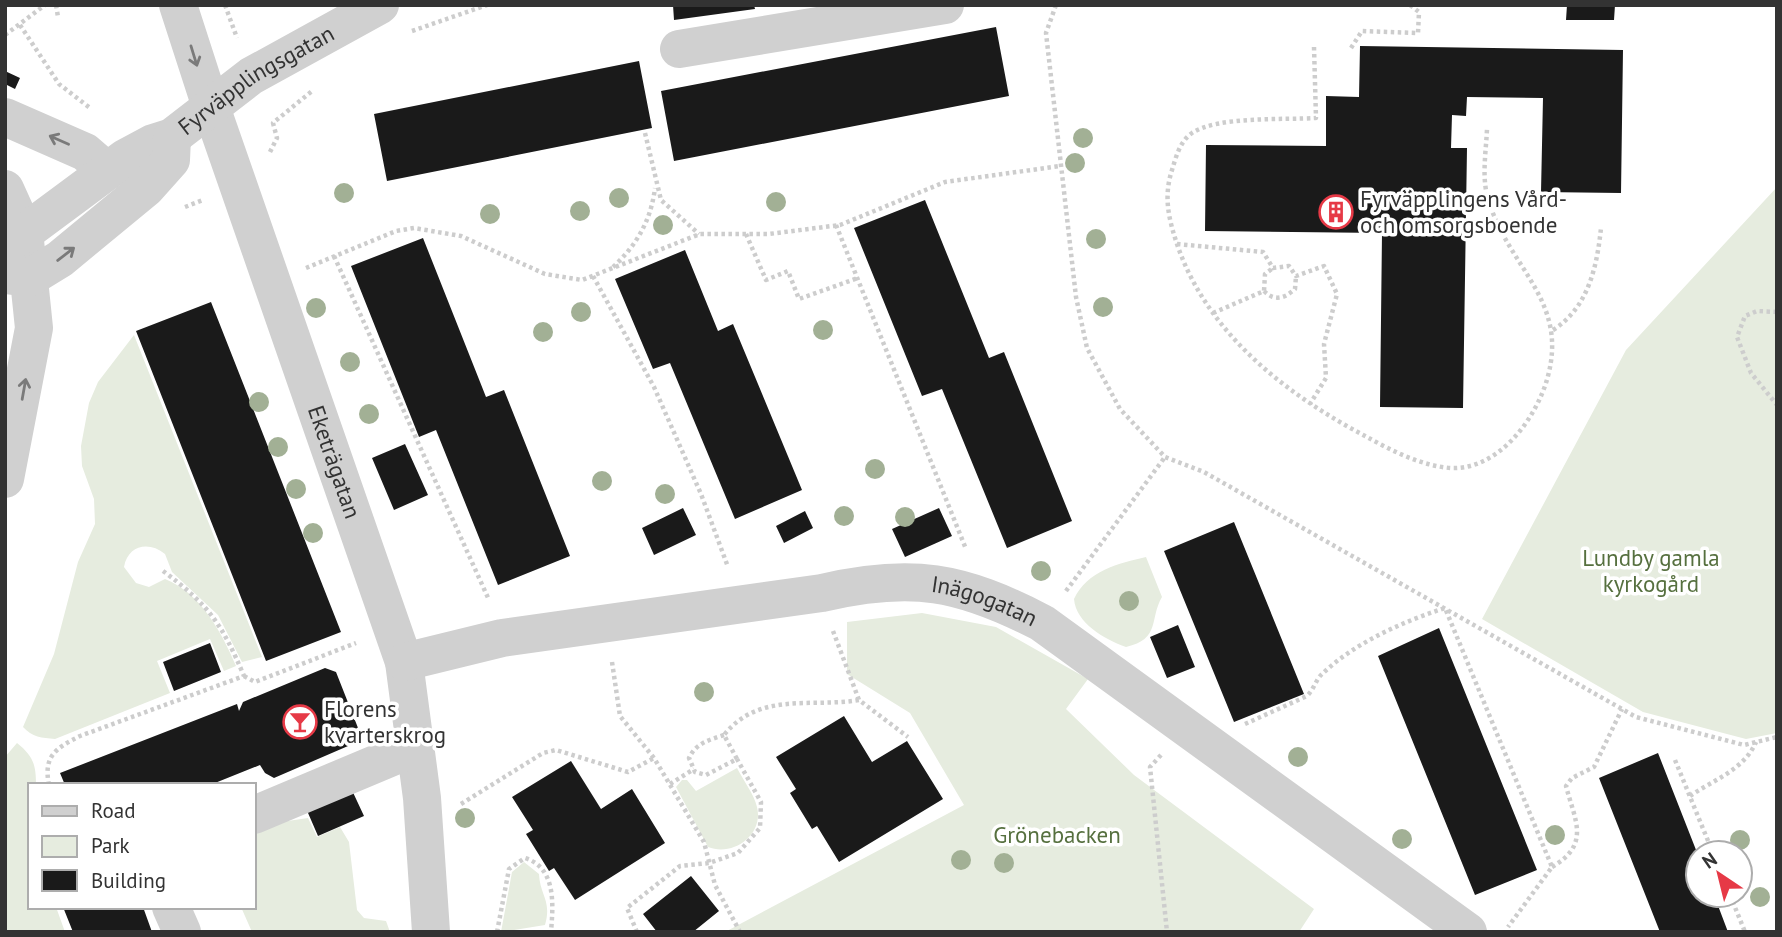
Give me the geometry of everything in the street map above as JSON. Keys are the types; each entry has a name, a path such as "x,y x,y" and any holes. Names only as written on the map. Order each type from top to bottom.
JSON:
{"street":[{"name":"Eketrägatan","path":"178,5 404,662 416,747 431,932"},
{"name":"Fyrväpplingsgatan","path":"15,239 107,171 153,143 172,137 251,76 380,5"},
{"path":"679,49 945,5"},
{"path":"5,117 85,152 107,171"},
{"name":"Fyrväpplingsgatan","path":"17,276 60,259 146,188 171,160 172,137"},
{"path":"5,189 15,239 17,276 33,328 5,479"},
{"name":"Inägogatan","path":"404,662 502,638 822,593 862,583 929,583 966,589 1042,623 1468,932"},
{"path":"256,814 416,747"},
{"path":"172,909 182,932"}],"path":[{"path":"5,35 45,5"},
{"path":"56,5 58,17"},
{"path":"1056,5 1046,33 1076,297 1087,348 1120,409 1165,457 1204,472 1636,717 1744,744 1777,737"},
{"path":"1351,48 1362,31 1418,33 1419,12 1410,5"},
{"path":"20,25 59,84 97,113"},
{"path":"1314,47 1316,118 1209,125 1190,134 1179,149 1166,200 1177,244 1191,276 1213,313 1268,373 1310,404 1406,456 1452,468 1471,465 1492,456 1531,416 1548,377 1552,330 1550,315 1506,240 1489,203 1485,172 1487,129"},
{"path":"607,272 633,247 653,203 655,184 645,133"},
{"path":"296,272 396,231 437,230 461,236 545,274 582,280 700,234 746,234 836,225 945,182 1060,166"},
{"path":"655,184 670,210 700,234"},
{"path":"836,225 969,558"},
{"path":"1552,330 1574,313 1586,293 1595,269 1601,228"},
{"path":"746,234 766,280 788,271 799,299 858,278"},
{"path":"1177,244 1263,252 1273,268"},
{"path":"334,256 491,603"},
{"path":"1289,266 1296,276 1295,289 1283,297 1273,298 1264,291 1265,274 1273,268 1289,266"},
{"path":"1296,276 1324,266 1337,294 1324,344 1326,378 1310,404"},
{"path":"593,276 667,416 730,575"},
{"path":"1213,313 1264,291"},
{"path":"1777,312 1758,311 1745,316 1737,337 1751,373 1777,405"},
{"path":"1042,623 1165,457"},
{"path":"163,571 203,603 217,619 244,676 255,682 363,640"},
{"path":"822,593 835,639 859,700 908,737"},
{"path":"1241,726 1307,696 1315,689 1318,677 1354,650 1413,619 1445,608"},
{"path":"1445,608 1552,867"},
{"path":"604,623 620,716 654,758 704,842 715,885 740,932"},
{"path":"49,783 47,765 56,748 80,736 244,676"},
{"path":"737,759 706,775 694,769 689,758 692,750 703,742 724,735 739,721 773,703 832,704 859,700"},
{"path":"1506,929 1552,867 1564,860 1574,848 1578,832 1566,786 1572,778 1594,767 1622,709"},
{"path":"637,932 627,908 680,866 709,863 738,853 760,828 761,802 724,735"},
{"path":"1689,796 1737,766 1751,754 1756,741"},
{"path":"460,805 543,752 556,750 628,772 654,758"},
{"path":"1165,751 1150,767 1167,932"},
{"path":"1675,760 1707,839"},
{"path":"670,784 694,769"},
{"path":"497,932 509,869 525,858 539,866 554,897 551,932"},
{"path":"1736,909 1745,932"}],"green space":[{"name":"Lundby gamla kyrkogård","path":"1777,187 1777,733 1746,739 1643,712 1482,619 1626,350"},
{"path":"134,335 262,657 242,662 218,615 172,572 165,554 152,547 140,547 130,554 124,567 136,583 149,587 165,579 189,594 209,615 236,666 224,671 210,639 157,661 170,693 55,739 42,737 23,727 54,654 78,562 95,524 94,499 82,466 81,446 89,403 98,382"},
{"path":"1146,557 1162,597 1145,639 1126,647 1092,629 1080,616 1074,599 1095,575"},
{"name":"Grönebacken","path":"922,613 996,627 1088,679 1066,709 1134,775 1314,909 1299,932 725,932 964,805 910,713 847,674 847,622"},
{"path":"17,743 30,756 36,778 36,783 28,783 28,909 57,909 65,932 5,932 5,757"},
{"path":"737,768 756,802 756,826 751,835 736,846 727,849 708,847 676,787 682,780 687,780 696,791"},
{"path":"308,818 317,837 340,827 349,842 357,910 364,918 386,921 390,932 252,932 242,909 256,909 256,826"},
{"path":"524,862 539,874 547,910 545,925 501,932 512,872"}],"building":[{"path":"673,5 754,5 755,9 674,20"},
{"path":"1567,5 1615,5 1614,20 1566,20"},
{"path":"996,27 1009,96 674,161 661,91"},
{"name":"Fyrväpplingens Vård- och omsorgsboende","path":"1360,46 1623,50 1621,193 1541,192 1543,98 1467,97 1466,116 1452,115 1451,148 1467,148 1463,408 1380,407 1382,233 1205,231 1206,145 1326,146 1326,96 1359,97"},
{"path":"639,61 652,128 387,181 374,114"},
{"path":"5,71 20,78 15,89 5,84"},
{"path":"925,200 989,358 1004,352 1072,521 1007,548 942,389 922,396 854,228"},
{"path":"423,238 486,397 504,390 570,556 498,585 436,430 419,437 351,266"},
{"path":"685,250 718,331 733,324 802,490 735,519 670,363 653,369 615,279"},
{"path":"211,302 341,632 266,661 136,331"},
{"path":"405,444 428,495 394,510 372,458"},
{"path":"683,508 696,535 654,555 642,528"},
{"path":"939,508 952,536 905,557 892,529"},
{"path":"805,511 813,528 784,543 776,526"},
{"path":"1234,522 1304,694 1234,722 1164,551"},
{"path":"1178,625 1195,667 1167,678 1150,637"},
{"path":"1439,628 1537,870 1475,895 1378,656"},
{"path":"210,643 221,672 174,691 163,662"},
{"path":"325,668 336,672 360,733 355,743 274,778 265,773 260,765 215,783 64,783 60,773 237,704 239,711 243,702"},
{"path":"844,716 872,762 907,741 943,799 839,862 817,826 812,829 790,793 796,789 776,757"},
{"path":"1658,753 1692,839 1684,839 1684,909 1719,909 1728,932 1660,932 1599,778"},
{"path":"571,761 601,809 632,789 665,843 575,900 554,868 549,871 526,834 533,830 512,797"},
{"path":"350,786 364,816 318,836 305,806"},
{"path":"691,876 719,911 693,932 657,932 643,914"},
{"path":"64,909 144,909 152,932 73,932"}],"place":[{"name":"Fyrväpplingens Vård- och omsorgsboende","path":"1336,212"},
{"name":"Florens kvarterskrog","path":"300,722"}]}
